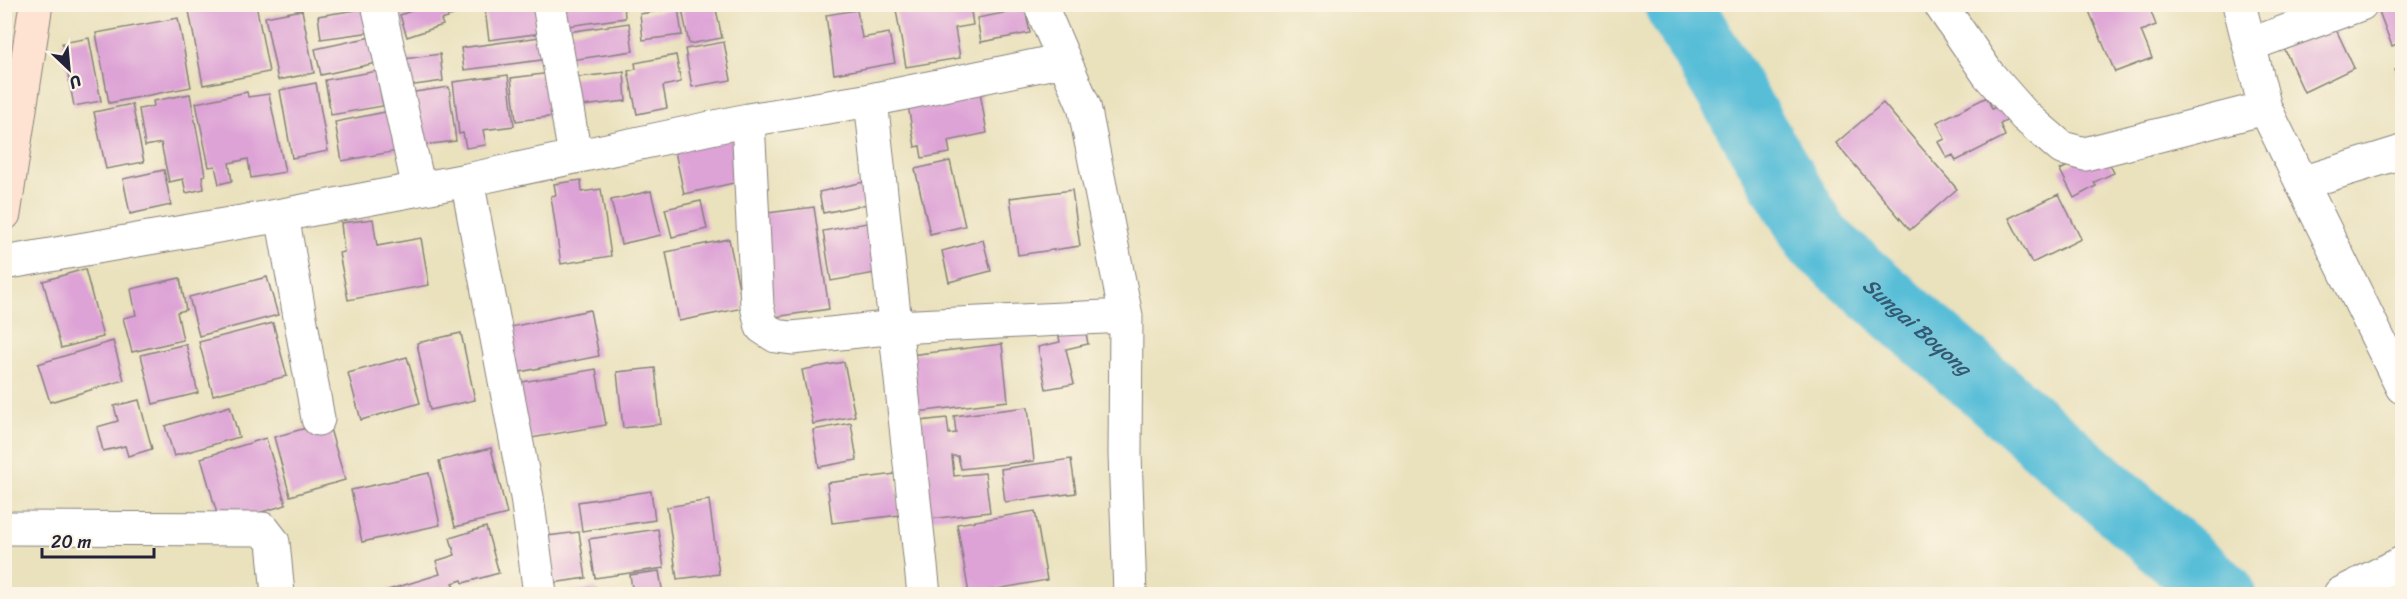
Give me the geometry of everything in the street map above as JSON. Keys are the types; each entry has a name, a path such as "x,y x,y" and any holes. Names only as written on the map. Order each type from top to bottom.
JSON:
{"main road":[{"path":"4,214 41,5"}],"street":[{"path":"378,4 419,189"},
{"path":"549,4 575,156"},
{"path":"1040,4 1084,106 1126,316 1125,454 1130,594"},
{"path":"1940,4 1988,74 2025,116 2062,148 2085,154 2265,108"},
{"path":"2239,4 2265,108 2403,387"},
{"path":"2249,45 2361,4"},
{"path":"4,263 282,215 467,180 748,120 871,100 1064,60"},
{"path":"871,100 924,594"},
{"path":"748,120 757,306 762,327 776,336 792,338 896,327 1126,316"},
{"path":"2302,183 2403,152"},
{"path":"467,180 527,497 540,594"},
{"path":"282,215 318,419"},
{"path":"4,528 263,529 273,542 278,594"},
{"path":"2340,594 2403,563"}],"building":[{"path":"220,4 256,4 269,72 203,85 189,11"},
{"path":"347,4 362,4 362,5 349,10"},
{"path":"409,4 444,4 448,18 441,20 443,25 407,37 400,15 411,11"},
{"path":"446,4 482,4 482,5 450,16"},
{"path":"539,4 542,33 489,40 485,10"},
{"path":"558,4 624,4 625,18 561,27"},
{"path":"681,4 715,4 722,38 689,44"},
{"path":"813,4 841,4 841,6 814,10"},
{"path":"895,4 970,4 973,25 955,28 960,58 906,67"},
{"path":"2086,4 2148,4 2156,25 2141,31 2152,58 2115,72"},
{"path":"2402,4 2402,42 2392,46 2377,6"},
{"path":"369,8 372,32 321,39 318,16"},
{"path":"678,8 682,35 643,40 640,14"},
{"path":"1025,9 1030,33 981,42 977,18"},
{"path":"302,10 314,73 278,80 265,17"},
{"path":"857,10 862,38 889,33 895,63 834,74 826,15"},
{"path":"178,18 191,87 109,103 96,33"},
{"path":"629,23 633,51 571,60 568,32"},
{"path":"2334,25 2354,68 2304,92 2284,48"},
{"path":"376,36 381,62 321,75 315,49"},
{"path":"547,36 549,59 464,70 461,48"},
{"path":"89,38 101,101 74,106 62,43"},
{"path":"724,42 731,80 692,87 685,49"},
{"path":"440,54 443,81 401,87 397,60"},
{"path":"676,55 681,82 663,86 667,108 637,114 628,71 636,69 635,63"},
{"path":"2402,67 2402,90 2395,70"},
{"path":"377,71 383,106 331,115 325,80"},
{"path":"559,72 564,115 516,121 511,78"},
{"path":"624,72 626,101 573,107 570,78"},
{"path":"508,75 514,126 483,130 486,145 466,148 463,133 459,134 453,82"},
{"path":"316,83 328,151 292,158 280,90"},
{"path":"449,87 456,141 415,146 408,93"},
{"path":"247,92 248,97 269,94 285,172 251,178 248,159 229,163 232,181 219,184 215,166 209,167 196,103"},
{"path":"980,92 987,133 948,141 950,153 922,158 920,146 915,147 908,105"},
{"path":"190,94 205,175 202,176 204,189 186,193 183,179 169,182 161,143 145,146 139,109 154,106 153,101"},
{"path":"1987,97 1992,109 2002,104 2010,119 2000,124 2005,136 1956,161 1953,155 1947,158 1938,142 1945,139 1937,122"},
{"path":"1883,103 1957,189 1910,230 1836,143"},
{"path":"132,104 144,162 106,169 94,112"},
{"path":"395,110 403,150 342,161 335,122"},
{"path":"733,134 743,181 684,194 674,147"},
{"path":"2106,156 2114,173 2094,182 2096,186 2074,198 2060,170 2083,158"},
{"path":"950,161 965,226 930,234 915,169"},
{"path":"164,170 171,205 130,214 123,179"},
{"path":"581,180 582,192 601,189 611,256 561,264 551,196 556,195 554,184"},
{"path":"864,182 868,204 823,213 819,192"},
{"path":"1072,190 1080,246 1018,255 1010,198"},
{"path":"651,191 661,235 621,244 611,200"},
{"path":"2059,194 2081,239 2032,263 2009,218"},
{"path":"701,201 707,229 672,237 665,209"},
{"path":"814,207 829,309 775,317 760,214"},
{"path":"373,219 377,246 421,238 429,285 348,300 339,253 344,252 341,223"},
{"path":"872,222 881,272 831,281 823,231"},
{"path":"729,239 743,308 679,321 666,252"},
{"path":"983,240 991,271 949,282 942,251"},
{"path":"85,269 103,337 61,348 43,281"},
{"path":"267,277 278,315 199,336 189,297"},
{"path":"180,278 186,310 177,312 183,340 132,352 123,318 136,315 131,289"},
{"path":"590,310 599,356 515,373 506,328"},
{"path":"273,323 287,376 213,395 199,342"},
{"path":"1085,327 1088,344 1066,349 1074,384 1046,389 1038,347 1060,342 1058,332"},
{"path":"461,333 475,400 430,410 417,343"},
{"path":"113,341 124,380 50,402 38,364"},
{"path":"186,344 198,393 153,404 141,355"},
{"path":"1002,344 1008,401 917,412 910,355"},
{"path":"407,357 420,403 361,420 348,373"},
{"path":"844,362 855,416 813,424 802,370"},
{"path":"655,368 661,424 623,428 617,372"},
{"path":"596,369 606,425 526,439 516,383"},
{"path":"139,400 152,449 128,456 125,446 103,451 97,427 118,421 114,406"},
{"path":"230,406 239,437 174,456 165,426"},
{"path":"1028,407 1034,461 961,469 958,456 952,456 954,476 985,473 990,512 930,519 919,421 947,418 949,434 956,433 954,416"},
{"path":"328,422 345,480 290,496 274,437"},
{"path":"851,423 857,460 819,467 813,430"},
{"path":"266,438 286,505 220,524 201,458"},
{"path":"491,448 507,514 455,527 439,461"},
{"path":"1071,459 1076,493 1005,502 1001,469"},
{"path":"429,473 440,525 362,542 351,490"},
{"path":"895,474 900,515 832,523 827,483"},
{"path":"651,491 655,520 582,531 578,502"},
{"path":"709,500 719,574 677,579 667,507"},
{"path":"1035,511 1047,580 969,594 957,524"},
{"path":"486,527 499,573 463,583 462,580 453,583 455,590 438,594 386,594 385,591 440,574 436,561 455,555 450,538"},
{"path":"658,529 664,568 595,578 589,539"},
{"path":"579,532 586,578 546,584 539,537"},
{"path":"659,571 663,594 633,594 630,575"},
{"path":"596,587 597,594 554,594 554,593"},
{"path":"32,591 91,592 91,594 32,594"}],"waterway":[{"name":"Sungai Boyong","path":"1678,4 1818,240 2222,594"}]}
